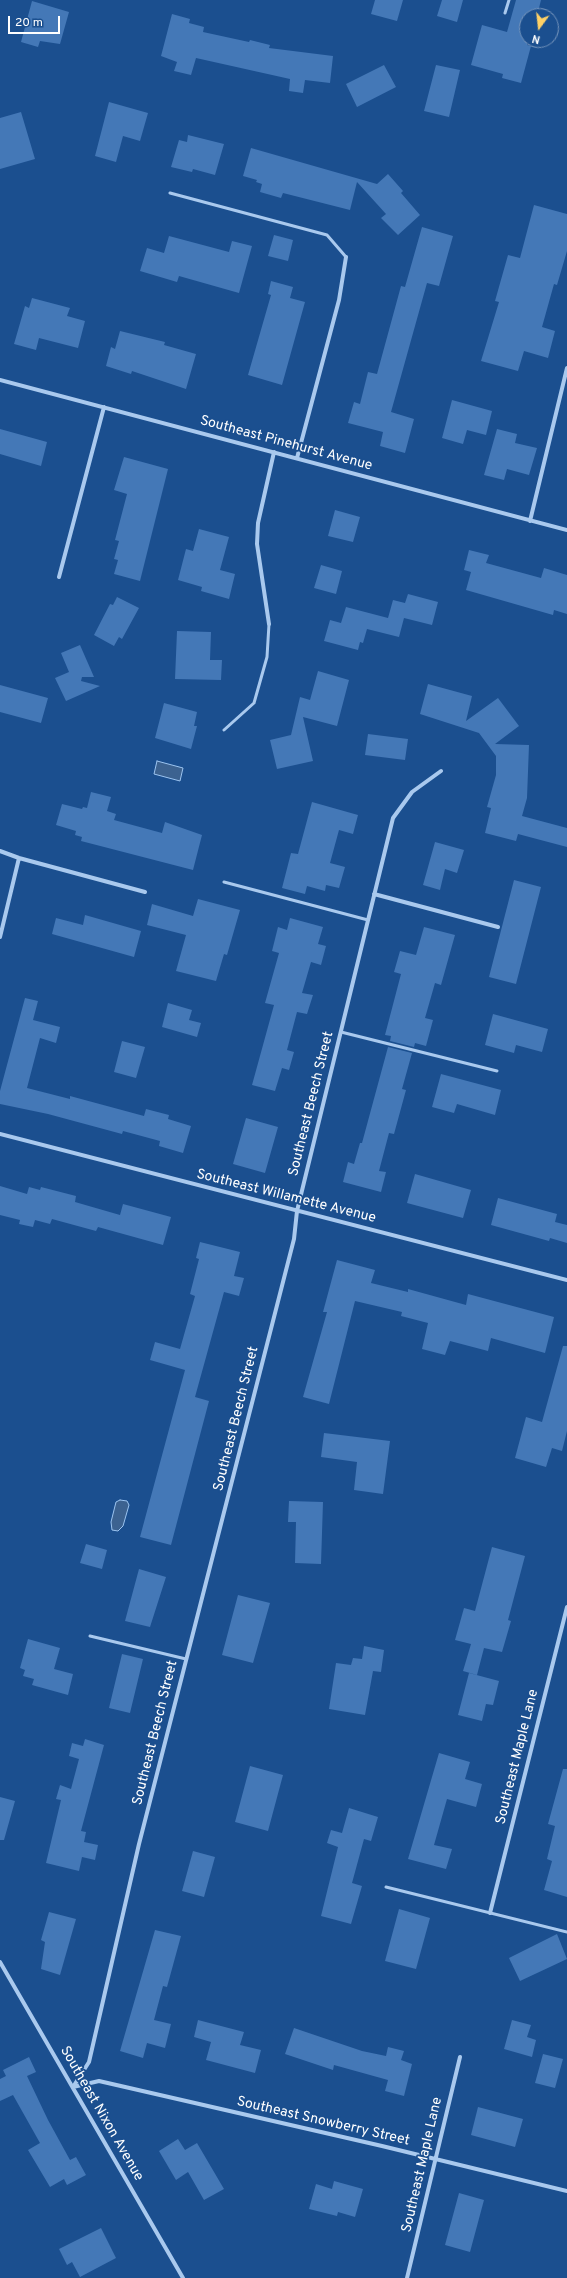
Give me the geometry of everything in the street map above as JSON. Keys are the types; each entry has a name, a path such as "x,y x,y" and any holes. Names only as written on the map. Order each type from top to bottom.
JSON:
{"street":[{"path":"297,458 339,300 346,257"},
{"path":"530,521 567,368"},
{"name":"Southeast Pinehurst Avenue","path":"0,380 567,530"},
{"path":"59,577 104,407"},
{"path":"269,624 256,544 258,523 274,452"},
{"name":"Southeast Beech Street","path":"73,2087 89,2062 139,1844 294,1239 297,1211 393,818 412,792 441,771"},
{"path":"0,851 19,858 144,892"},
{"path":"0,936 19,858"},
{"path":"374,894 498,927"},
{"name":"Southeast Willamette Avenue","path":"0,1134 567,1280"},
{"name":"Southeast Maple Lane","path":"490,1913 567,1607"},
{"name":"Southeast Nixon Avenue","path":"0,1962 183,2278"},
{"name":"Southeast Maple Lane","path":"407,2278 434,2159 460,2057"},
{"name":"Southeast Snowberry Street","path":"73,2087 99,2081 434,2159 567,2192"}],"lane":[{"path":"505,14 509,0"},
{"path":"170,193 327,236 346,257"},
{"path":"224,730 254,703 267,657 269,624"},
{"path":"224,882 368,920"},
{"path":"341,1032 497,1071"},
{"path":"90,1636 186,1659"},
{"path":"386,1887 567,1932"}],"water":[{"path":"157,761 183,768 180,781 154,774"},
{"path":"120,1500 127,1501 129,1505 123,1526 118,1531 112,1530 111,1522 116,1502"}],"building":[{"path":"375,0 403,0 397,21 371,14"},
{"path":"442,0 463,0 457,22 437,16"},
{"path":"516,0 541,0 539,8 519,8 519,48 530,48 521,83 502,78 503,74 471,65 482,25 507,32"},
{"path":"32,1 69,12 60,44 40,41 38,47 21,42"},
{"path":"172,14 190,19 189,23 204,27 203,32 249,42 250,40 270,45 269,48 333,56 330,83 305,80 303,93 289,91 290,79 196,58 191,75 174,71 177,62 161,56"},
{"path":"384,65 396,87 357,107 346,84"},
{"path":"436,65 460,70 449,117 424,111"},
{"path":"109,102 148,113 140,141 123,136 116,162 95,156"},
{"path":"21,112 35,159 0,169 0,118"},
{"path":"188,135 224,144 215,175 193,169 192,172 171,167 179,140 187,142"},
{"path":"251,148 377,184 388,174 403,191 401,193 420,215 398,235 381,218 386,214 357,182 350,210 283,193 281,198 260,192 262,184 256,182 257,180 243,176"},
{"path":"534,205 567,214 567,251 557,285 554,284 542,327 555,331 548,358 524,351 518,371 481,361 499,302 495,301 508,255 520,258"},
{"path":"422,227 453,236 439,286 427,283 391,412 414,419 405,453 380,446 383,432 348,423 354,402 360,404 368,372 377,374 401,286 405,287"},
{"path":"274,235 293,240 288,261 268,256"},
{"path":"169,236 229,252 232,241 252,246 239,293 179,276 177,282 140,271 147,248 164,253"},
{"path":"271,281 293,287 290,298 305,302 282,385 248,375 271,295 268,294"},
{"path":"32,298 70,308 67,316 85,321 78,348 39,338 36,350 14,344 25,306 29,308"},
{"path":"120,331 165,342 164,345 196,354 186,389 132,371 131,374 106,366 111,347 115,349"},
{"path":"452,400 492,411 486,435 467,430 463,444 442,438"},
{"path":"0,429 47,442 41,466 0,454"},
{"path":"497,429 517,434 515,443 537,448 529,475 507,469 504,480 484,475"},
{"path":"124,457 168,469 140,581 114,574 118,560 114,559 119,541 115,540 127,494 114,490"},
{"path":"335,510 360,517 353,542 328,536"},
{"path":"199,529 229,537 220,570 235,574 229,599 201,591 202,587 178,580 186,549 193,551"},
{"path":"469,550 489,555 486,563 541,578 544,568 567,575 567,614 554,610 553,615 466,590 471,572 464,570"},
{"path":"321,565 342,571 336,594 314,588"},
{"path":"408,594 438,602 432,625 404,618 399,637 367,629 363,643 360,642 358,650 324,641 330,620 341,623 346,607 388,618 393,600 405,603"},
{"path":"117,597 139,608 122,639 119,637 114,646 94,635 110,604 113,605"},
{"path":"177,631 211,632 210,660 222,660 221,680 175,679"},
{"path":"80,645 94,677 82,677 81,681 100,686 66,701 55,678 69,672 61,653"},
{"path":"318,671 349,680 337,726 303,717 313,761 277,769 270,740 291,735 300,697 310,700"},
{"path":"428,684 472,696 466,721 498,698 519,726 495,744 529,745 527,798 522,816 567,828 567,847 518,834 516,841 485,833 491,808 487,807 496,775 496,756 479,733 420,714"},
{"path":"0,685 48,698 41,723 0,712"},
{"path":"164,703 197,712 194,726 197,726 191,749 155,738"},
{"path":"368,734 408,739 405,760 365,755"},
{"path":"91,792 111,797 107,811 116,814 114,820 162,833 165,822 202,835 193,870 81,841 82,837 75,835 76,831 56,825 62,804 82,809 83,807 87,808"},
{"path":"312,802 358,815 353,834 339,830 330,863 345,867 339,888 326,885 325,891 307,886 305,894 282,888 291,853 298,854"},
{"path":"435,842 464,850 457,873 445,869 440,890 423,885"},
{"path":"514,880 541,887 516,984 489,977"},
{"path":"198,899 240,910 227,955 224,954 216,981 176,971 186,935 147,925 152,904 193,916"},
{"path":"85,915 141,931 134,957 52,934 56,918 83,925"},
{"path":"290,918 323,927 318,944 326,946 321,965 311,962 302,993 313,995 307,1014 297,1012 287,1050 294,1052 289,1070 282,1068 275,1091 252,1085 274,1005 265,1003 279,953 272,951 278,927 287,930"},
{"path":"424,927 455,935 441,985 435,983 425,1018 433,1020 426,1046 415,1043 414,1047 390,1041 391,1036 385,1035 401,974 394,972 400,951 416,955"},
{"path":"25,998 38,1001 33,1020 60,1027 56,1043 40,1038 27,1088 70,1099 70,1096 144,1116 146,1109 169,1115 168,1119 191,1126 183,1153 159,1146 160,1141 123,1131 122,1134 48,1114 0,1104 0,1091"},
{"path":"168,1003 192,1010 189,1020 201,1023 197,1037 162,1027"},
{"path":"493,1014 548,1029 542,1052 516,1045 514,1053 485,1045"},
{"path":"122,1041 145,1047 136,1078 114,1072"},
{"path":"388,1047 412,1053 402,1089 406,1090 394,1134 389,1133 379,1171 386,1172 381,1192 343,1182 348,1162 354,1164 360,1143 362,1143"},
{"path":"441,1074 501,1090 495,1115 457,1104 454,1113 432,1107"},
{"path":"246,1118 278,1127 265,1173 233,1164"},
{"path":"415,1174 471,1190 463,1218 407,1203"},
{"path":"0,1186 27,1194 29,1187 40,1190 41,1187 76,1196 75,1202 120,1215 123,1204 171,1217 163,1245 98,1227 96,1231 52,1219 50,1224 35,1220 33,1227 19,1224 20,1220 0,1215"},
{"path":"498,1198 557,1214 555,1222 567,1225 567,1243 550,1238 549,1241 491,1225"},
{"path":"200,1242 240,1252 234,1276 244,1278 239,1296 224,1292 195,1397 209,1401 171,1545 140,1537 185,1370 150,1360 155,1342 180,1349 195,1296 190,1294 199,1259 196,1258"},
{"path":"337,1260 375,1270 371,1283 408,1292 408,1289 466,1305 468,1294 554,1317 545,1353 491,1338 488,1351 450,1341 445,1355 422,1349 428,1323 401,1316 402,1312 355,1301 329,1404 303,1397 327,1312 323,1312"},
{"path":"563,1346 567,1346 567,1431 562,1451 552,1448 546,1467 515,1458 526,1417 542,1422"},
{"path":"324,1433 390,1441 383,1494 354,1490 357,1462 321,1457"},
{"path":"289,1501 323,1502 321,1564 295,1563 296,1522 288,1522"},
{"path":"86,1544 107,1550 102,1569 80,1563"},
{"path":"492,1547 525,1556 508,1620 511,1621 502,1652 484,1648 477,1675 463,1671 471,1644 455,1640 464,1608 475,1611"},
{"path":"139,1569 166,1577 150,1627 125,1621"},
{"path":"238,1595 270,1603 253,1663 222,1655"},
{"path":"28,1639 60,1648 54,1669 73,1674 68,1695 32,1685 34,1679 23,1676 25,1670 20,1668"},
{"path":"364,1646 384,1650 381,1672 373,1671 365,1715 329,1709 336,1663 351,1665 353,1658 362,1659"},
{"path":"122,1654 143,1659 130,1713 109,1708"},
{"path":"469,1673 499,1681 493,1705 486,1704 482,1721 458,1715"},
{"path":"85,1739 104,1745 81,1831 86,1832 84,1842 98,1845 95,1860 82,1857 79,1871 46,1863 61,1800 56,1799 60,1785 71,1789 79,1759 69,1756 72,1743 83,1746"},
{"path":"439,1753 470,1762 465,1779 482,1784 476,1807 447,1799 434,1845 452,1849 446,1869 408,1859"},
{"path":"250,1766 283,1775 268,1831 235,1822"},
{"path":"563,1769 567,1769 567,1897 544,1890 552,1861 547,1859 555,1826 548,1824"},
{"path":"0,1797 15,1801 4,1840 0,1840"},
{"path":"349,1808 378,1817 371,1841 364,1839 352,1883 362,1886 351,1924 321,1916 338,1847 327,1843 331,1830 342,1833"},
{"path":"193,1851 215,1857 204,1897 182,1891"},
{"path":"399,1909 430,1918 416,1969 385,1961"},
{"path":"49,1912 76,1919 60,1975 41,1969 45,1942 41,1940"},
{"path":"155,1930 181,1936 167,1987 163,1986 154,2020 171,2024 165,2048 147,2043 143,2058 120,2051"},
{"path":"557,1934 567,1959 520,1981 509,1958"},
{"path":"198,2020 244,2032 240,2045 261,2050 255,2073 206,2060 211,2042 194,2037"},
{"path":"512,2020 531,2025 527,2037 536,2040 532,2057 504,2049"},
{"path":"294,2028 362,2051 386,2056 388,2047 404,2051 401,2060 412,2064 404,2096 385,2091 388,2080 334,2065 333,2070 285,2054"},
{"path":"543,2054 563,2059 555,2088 535,2083"},
{"path":"29,2057 36,2072 27,2076 48,2120 70,2160 76,2157 86,2175 67,2185 64,2179 50,2187 28,2150 40,2143 13,2095 0,2101 0,2079 6,2076 3,2070"},
{"path":"478,2107 523,2119 515,2147 471,2135"},
{"path":"178,2139 185,2150 197,2143 224,2189 204,2200 188,2172 176,2180 159,2151"},
{"path":"334,2181 363,2189 355,2217 338,2212 337,2216 309,2209 316,2184 332,2189"},
{"path":"459,2193 484,2200 470,2252 445,2245"},
{"path":"101,2228 116,2258 80,2277 72,2262 67,2265 59,2249"}]}
